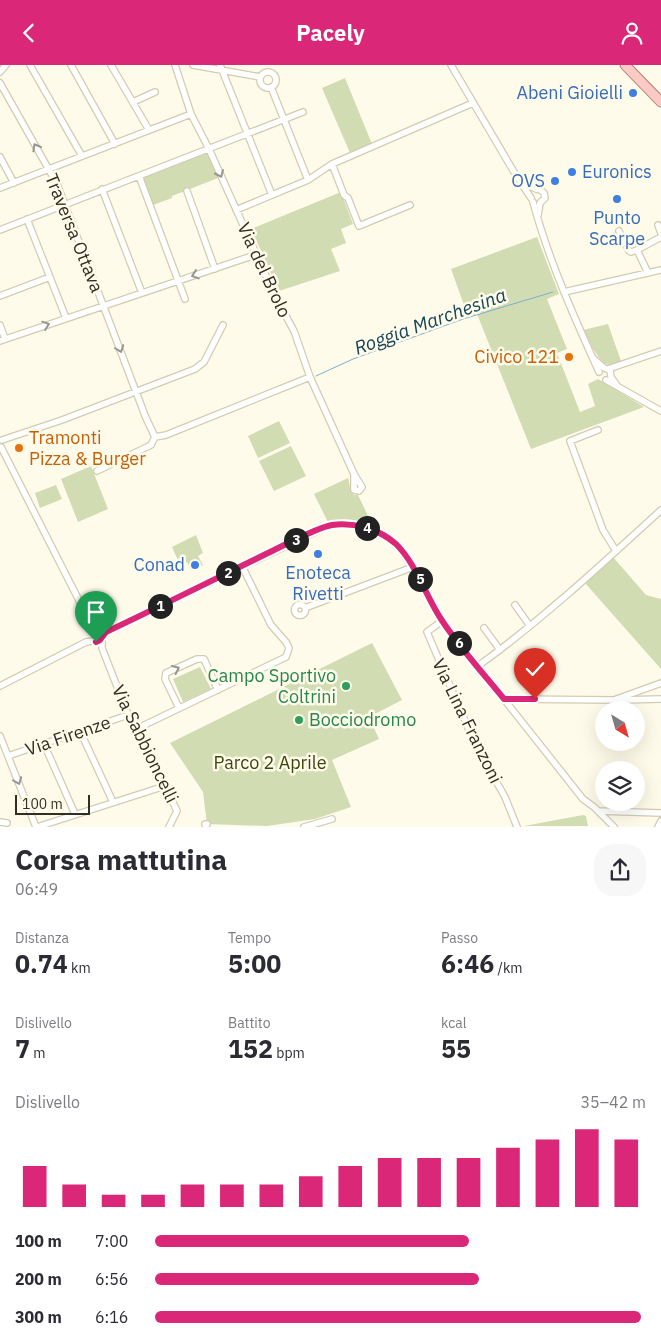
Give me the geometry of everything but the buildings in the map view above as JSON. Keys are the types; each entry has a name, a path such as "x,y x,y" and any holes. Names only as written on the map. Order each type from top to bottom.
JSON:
{"main road":[{"path":"625,65 661,102"},
{"path":"633,65 661,94"}],"street":[{"path":"0,72 6,65"},
{"path":"30,65 82,156"},
{"path":"70,65 115,144"},
{"path":"111,65 148,130"},
{"name":"Via del Brolo","path":"175,65 191,114 258,255 276,298 294,331 310,377 354,474"},
{"path":"193,65 222,67 263,75 270,72 275,77 276,82 271,87 263,87 260,82 263,75 262,65"},
{"path":"451,65 519,181 532,200 540,203"},
{"path":"222,67 272,195"},
{"name":"Traversa Ottava","path":"0,83 58,184 154,436"},
{"path":"271,87 308,180"},
{"path":"133,101 155,92"},
{"path":"236,210 308,180 332,164 473,103"},
{"path":"0,230 303,112"},
{"path":"0,188 191,114"},
{"path":"0,157 14,183"},
{"path":"332,164 359,226 410,205"},
{"path":"139,176 185,299"},
{"path":"519,181 542,191 545,195 544,200 540,203 537,218"},
{"path":"102,189 142,293"},
{"path":"536,189 531,193 537,218 564,292 592,358 619,387 661,411"},
{"path":"187,191 215,269"},
{"path":"27,219 66,318"},
{"path":"658,225 661,233"},
{"path":"619,231 631,252 661,237"},
{"path":"638,249 648,273"},
{"path":"0,325 3,340 258,255"},
{"path":"564,292 661,270"},
{"path":"0,296 50,277"},
{"path":"2,443 200,366 223,325"},
{"path":"606,373 661,351"},
{"path":"97,471 151,445 154,436 166,435 310,377"},
{"path":"598,430 570,441 603,530 616,551"},
{"name":"Via Sabbioncelli","path":"2,443 97,636 134,729 177,811 169,827"},
{"path":"478,666 542,616 661,510"},
{"path":"0,685 97,636 328,526 345,524 361,526 388,538 400,549 413,567 442,621 583,799 595,809"},
{"path":"134,729 283,659 288,653 289,648 286,642 271,625 242,566"},
{"path":"305,608 413,567"},
{"path":"515,605 530,626"},
{"name":"Via Lina Franzoni","path":"442,621 427,632 433,651 475,744 505,797 517,827"},
{"path":"484,628 500,650"},
{"path":"179,708 165,679 166,673 196,659 204,659 218,690"},
{"path":"614,700 661,683"},
{"path":"504,699 661,699"},
{"name":"Via Firenze","path":"8,756 128,715"},
{"path":"80,731 113,802"},
{"path":"0,736 37,827 165,786"},
{"path":"44,744 75,814"},
{"path":"598,811 661,813"},
{"path":"598,811 612,826"},
{"path":"304,827 313,826 332,819"},
{"path":"658,827 661,821"},
{"path":"0,822 7,823"}],"green space":[{"path":"345,78 372,144 350,153 322,88"},
{"path":"207,153 218,178 153,205 143,177"},
{"path":"341,192 353,224 341,229 346,243 331,249 340,271 279,291 251,229"},
{"path":"537,237 559,294 547,299 567,349 557,353 580,412 595,406 588,384 598,379 644,407 531,449 477,314 468,316 451,269"},
{"path":"608,324 621,361 609,365 603,362 593,349 583,330"},
{"path":"279,421 290,443 258,458 248,436"},
{"path":"291,446 306,476 274,491 259,461"},
{"path":"91,466 108,509 78,522 61,479"},
{"path":"348,478 351,491 354,495 358,495 372,524 344,520 328,522 314,494"},
{"path":"56,485 62,499 40,508 35,493"},
{"path":"196,535 203,553 198,556 203,565 191,570 187,562 181,567 172,547"},
{"path":"613,557 646,595 661,599 661,669 585,583"},
{"name":"Parco 2 Aprile","path":"372,643 402,700 369,717 379,739 332,760 351,807 315,819 267,826 207,824 203,792 170,743"},
{"path":"200,667 211,689 183,702 173,679"},
{"path":"586,816 588,826 524,826"}],"waterway":[{"name":"Roggia Marchesina","path":"316,376 353,359 463,319 553,292"}],"place":[{"name":"Abeni Gioielli","path":"633,93"},
{"name":"Euronics","path":"572,172"},
{"name":"OVS","path":"555,181"},
{"name":"Punto Scarpe","path":"617,199"},
{"name":"Civico 121","path":"569,357"},
{"name":"Tramonti Pizza & Burger","path":"19,448"},
{"name":"Enoteca Rivetti","path":"318,554"},
{"name":"Conad","path":"195,565"},
{"name":"Campo Sportivo Coltrini","path":"346,686"},
{"name":"Bocciodromo","path":"299,720"}],"route":[{"path":"96,642 106,632 285,545 328,526 354,525 372,530 395,543 413,567 442,621 504,699 535,699"}]}
